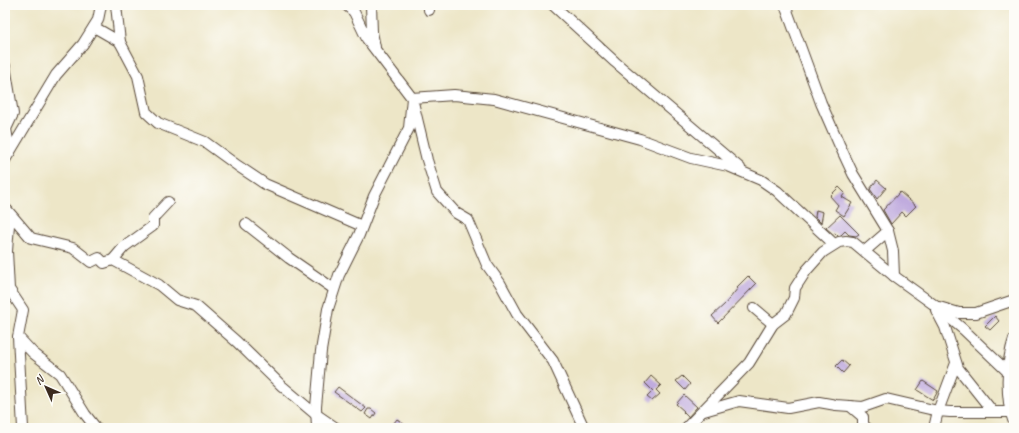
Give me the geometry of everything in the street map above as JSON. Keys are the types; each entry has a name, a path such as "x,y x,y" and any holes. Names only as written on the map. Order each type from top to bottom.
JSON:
{"street":[{"path":"8,156 56,75 83,44 94,27 98,20 102,5"},
{"path":"116,5 120,42 138,76 146,112 158,123 205,142 265,184 362,226"},
{"path":"371,5 372,32 375,50"},
{"path":"553,5 615,62 738,166 744,173"},
{"path":"785,5 821,103 838,144 853,174 888,231 893,251 894,276"},
{"path":"348,6 354,12 367,39 412,98 427,160 437,192 456,213 468,220 487,265 500,283 517,314 553,362 584,428"},
{"path":"94,27 120,42"},
{"path":"5,66 13,114 6,129 8,156"},
{"path":"412,98 454,95 494,99 640,139 691,158 728,166 761,180 777,191 834,244"},
{"path":"317,428 316,407 321,351 328,309 339,275 374,196 409,128 412,98"},
{"path":"6,209 31,238 73,248 91,262 99,258 104,263 113,260 124,247 153,226 153,218 168,202"},
{"path":"6,209 9,225 7,251 9,289 23,310 18,337 23,428"},
{"path":"246,224 290,258 334,289"},
{"path":"865,251 888,231"},
{"path":"686,428 749,363 773,324 786,314 794,298 795,288 806,271 823,252 834,244 846,241 854,242 894,276 933,304 1011,373"},
{"path":"113,260 159,285 177,300 196,306 282,386 316,414 336,428"},
{"path":"933,304 959,313 976,313 1014,300"},
{"path":"933,304 945,327 958,368 993,412"},
{"path":"754,308 773,324"},
{"path":"18,337 32,353 60,374 85,414 96,428"},
{"path":"1014,339 1010,350 1012,413 1014,423"},
{"path":"934,428 938,411 956,363"},
{"path":"704,411 739,401 788,408 819,402 863,407 886,399 938,411 1012,413"},
{"path":"850,406 863,417 863,425 867,428"}],"building":[{"path":"877,180 886,188 877,199 870,189"},
{"path":"839,187 845,193 842,197 852,203 844,216 835,210 838,205 830,196"},
{"path":"900,192 916,206 906,216 902,212 891,224 883,210"},
{"path":"816,210 823,212 821,223 815,217"},
{"path":"840,215 859,234 856,236 849,235 845,231 838,236 826,228"},
{"path":"748,276 756,284 718,323 712,316 725,304 738,288 737,287"},
{"path":"995,316 999,321 990,330 985,326"},
{"path":"842,360 849,366 843,373 836,366"},
{"path":"651,376 661,385 656,390 660,394 652,401 647,397 653,391 645,383"},
{"path":"682,376 690,384 685,390 676,381"},
{"path":"923,381 938,391 933,400 917,390"},
{"path":"338,387 366,408 362,412 334,392"},
{"path":"684,395 697,407 688,417 676,404"},
{"path":"368,409 371,409 376,413 372,419 365,414"},
{"path":"397,419 409,428 390,428"}]}
